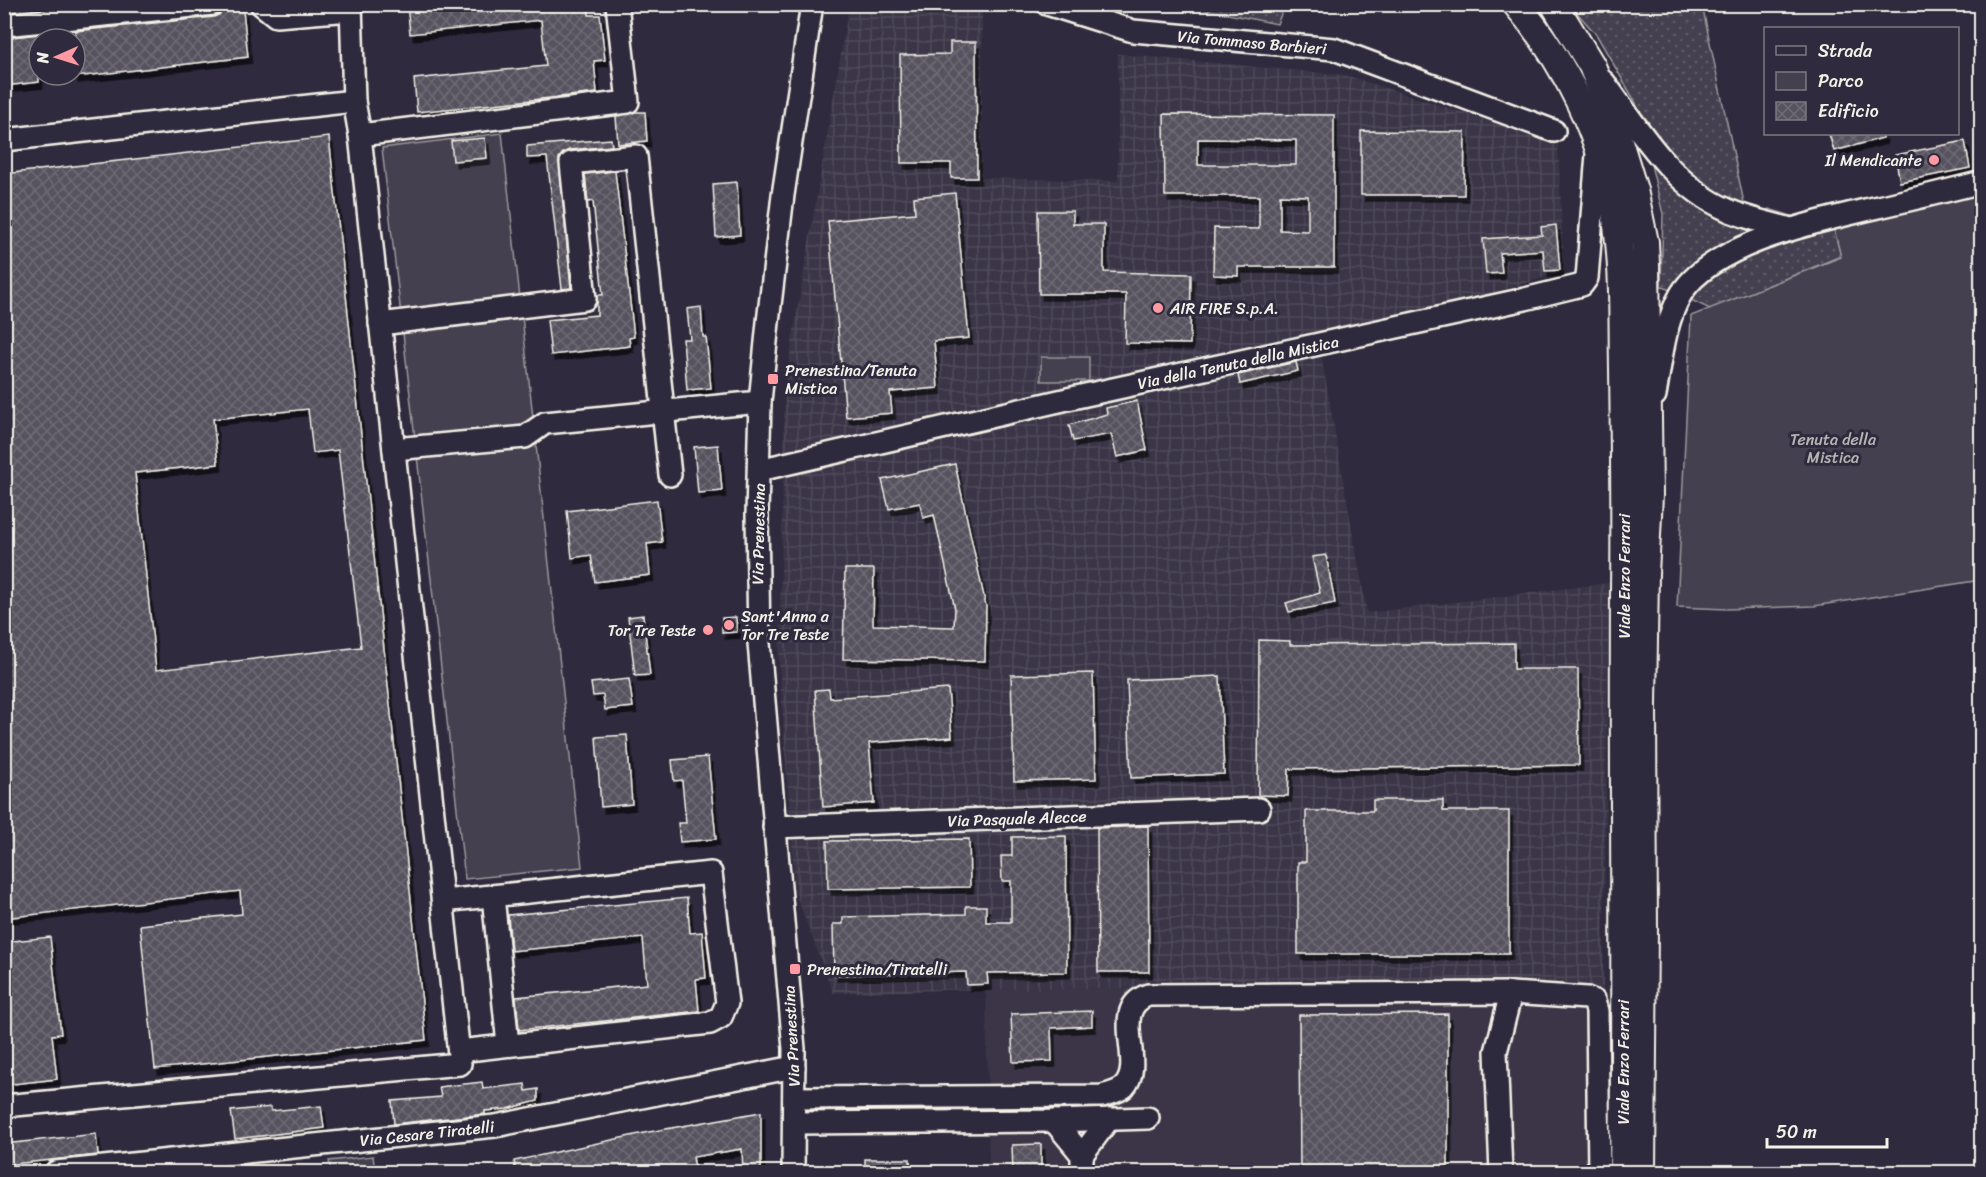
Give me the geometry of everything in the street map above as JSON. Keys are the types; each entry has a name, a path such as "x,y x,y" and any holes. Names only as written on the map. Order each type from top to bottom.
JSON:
{"main road":[{"name":"Viale Enzo Ferrari","path":"1516,4 1539,31 1565,71 1597,147 1615,213 1622,286 1623,1173"},
{"name":"Viale Enzo Ferrari","path":"1554,4 1592,66 1610,112 1627,166 1645,242 1649,424 1643,704 1642,1173"}],"street":[{"path":"4,26 213,4"},
{"path":"4,1106 460,1064 360,135 354,100 351,7 276,16 261,4"},
{"path":"360,135 628,102 617,4"},
{"name":"Via Prenestina","path":"793,1173 794,1067 759,643 757,568 760,402 783,195 812,4"},
{"name":"Via Tommaso Barbieri","path":"1047,4 1133,31 1334,49 1554,131"},
{"path":"1592,66 1658,155 1694,190 1726,210 1790,229"},
{"path":"4,140 354,100"},
{"name":"Via della Tenuta della Mistica","path":"759,470 1582,285 1587,278 1597,147"},
{"path":"380,324 585,299 571,163 636,156 670,475"},
{"path":"1649,424 1670,318 1690,282 1711,264 1790,229 1982,182"},
{"path":"394,449 525,437 545,423 760,402"},
{"name":"Via Pasquale Alecce","path":"774,827 1259,808"},
{"path":"443,901 711,873 727,1003 721,1017 710,1023 459,1051"},
{"path":"493,896 507,1046"},
{"path":"1502,1173 1496,1052 1511,993"},
{"path":"794,1098 1102,1096 1124,1087 1131,1072 1131,1006 1148,995 1511,993 1587,998 1594,1001 1597,1011 1599,1173"},
{"name":"Via Cesare Tiratelli","path":"56,1173 495,1126 794,1067"},
{"path":"1074,1096 1064,1121 1082,1164"},
{"path":"794,1123 1064,1121 1148,1118"},
{"path":"1082,1164 1109,1119"}],"shaded area":[{"path":"849,5 982,5 982,178 1118,181 1118,54 1345,75 1558,143 1564,272 1319,343 1367,613 1609,583 1603,987 986,989 833,993 795,892 779,661 785,384"},
{"path":"1603,987 1610,1172 989,1172 986,989"}],"green space":[{"path":"5,4 161,5 5,27"},
{"path":"1183,5 1285,5 1277,24"},
{"path":"1570,5 1702,5 1747,217 1769,209 1834,229 1841,256 1710,309 1661,286 1663,214 1636,103 1596,34"},
{"path":"502,133 582,867 465,879 382,148"},
{"name":"Tenuta della Mistica","path":"1981,193 1981,580 1814,606 1727,609 1677,607 1691,316 1841,257 1834,229"},
{"path":"1041,357 1089,357 1089,381 1041,381"},
{"path":"373,1156 375,1172 331,1172 329,1161"}],"building":[{"path":"407,4 588,4 589,15 600,15 605,60 594,61 597,93 417,112 414,79 546,66 541,20 410,34"},
{"path":"243,10 248,57 87,76 87,30 214,17 222,12"},
{"path":"27,35 27,83 4,86 4,38"},
{"path":"950,42 976,42 977,178 951,178 951,163 901,163 900,55 950,54"},
{"path":"645,112 647,141 618,144 616,116"},
{"path":"1164,114 1334,115 1334,267 1238,267 1238,276 1213,275 1214,228 1259,229 1259,196 1165,196","holes":["1198,139 1296,140 1296,165 1198,165","1280,195 1308,196 1308,231 1280,230"]},
{"path":"1361,131 1465,132 1464,195 1361,195"},
{"path":"1829,135 1883,135 1883,138 1834,151"},
{"path":"329,137 426,1040 155,1069 140,925 242,914 240,891 4,918 4,174","holes":["308,409 313,453 338,450 361,647 156,670 135,473 218,464 213,419"]},
{"path":"485,138 487,158 453,161 451,141"},
{"path":"611,139 612,146 569,150 559,158 571,288 562,289 547,157 527,158 527,146"},
{"path":"1965,141 1970,168 1900,182 1895,155"},
{"path":"615,171 634,337 629,338 630,346 551,355 547,320 597,315 597,295 603,295 593,201 588,202 585,174"},
{"path":"737,182 740,235 716,237 713,184"},
{"path":"955,193 969,338 934,341 938,388 890,392 892,413 846,417 828,221 915,213 914,197"},
{"path":"1038,211 1073,211 1073,224 1104,224 1104,272 1191,274 1190,344 1125,343 1126,294 1039,294"},
{"path":"1556,225 1560,270 1545,271 1543,250 1500,253 1502,273 1486,274 1483,239 1542,235 1541,227"},
{"path":"701,307 711,388 687,390 683,339 690,339 687,309"},
{"path":"1296,362 1298,371 1240,384 1238,375"},
{"path":"1137,401 1147,450 1117,457 1111,434 1073,441 1069,425 1107,414 1106,408"},
{"path":"718,445 722,491 698,493 694,447"},
{"path":"955,464 986,606 985,661 843,659 845,569 874,569 873,625 954,627 955,609 934,515 923,518 920,503 889,509 882,480"},
{"path":"657,500 662,542 647,544 650,575 595,582 591,555 572,558 567,511"},
{"path":"1326,555 1335,603 1289,612 1286,603 1320,593 1312,557"},
{"path":"643,615 650,675 635,676 628,617"},
{"name":"Sant'Anna a Tor Tre Teste","path":"736,617 737,632 722,633 722,618"},
{"path":"1259,640 1290,641 1290,645 1514,643 1514,669 1578,669 1579,765 1289,769 1288,796 1258,795"},
{"path":"1093,673 1096,779 1014,781 1011,675"},
{"path":"1220,676 1224,774 1131,778 1127,680"},
{"path":"629,679 633,707 605,710 603,695 593,696 591,683"},
{"path":"829,689 830,698 948,689 952,737 869,743 874,803 823,807 815,690"},
{"path":"627,735 632,804 601,807 596,737"},
{"path":"708,757 716,839 680,842 678,823 686,823 682,780 674,781 672,760"},
{"path":"1373,800 1443,800 1443,811 1509,811 1509,954 1298,954 1298,862 1306,862 1306,811 1373,811"},
{"path":"1148,826 1149,972 1098,972 1097,828"},
{"path":"1066,836 1067,972 987,973 988,984 967,985 966,972 834,975 833,924 843,924 843,917 966,914 966,906 986,906 986,922 1011,922 1011,881 1002,881 1001,856 1012,856 1012,837"},
{"path":"969,839 970,887 828,889 827,841"},
{"path":"687,898 690,933 702,932 706,978 696,979 699,1011 519,1030 516,997 647,984 643,938 511,951 508,915"},
{"path":"50,937 61,1034 52,1035 57,1079 4,1085 4,942"},
{"path":"1092,1011 1092,1026 1051,1028 1052,1061 1013,1062 1011,1014"},
{"path":"1448,1014 1448,1173 1300,1173 1299,1015"},
{"path":"482,1082 483,1089 525,1084 526,1091 538,1089 538,1101 507,1109 485,1111 485,1114 394,1124 392,1101 441,1097 439,1087"},
{"path":"321,1106 324,1128 235,1139 231,1111 271,1107 271,1111"},
{"path":"761,1112 761,1173 743,1173 742,1149 693,1157 696,1173 516,1173 514,1161 649,1132"},
{"path":"96,1134 98,1155 4,1165 4,1144"},
{"path":"1041,1144 1041,1173 1013,1173 1012,1145"},
{"path":"865,1159 910,1159 911,1173 865,1173"}],"place":[{"name":"Il Mendicante","path":"1934,160"},
{"name":"AIR FIRE S.p.A.","path":"1158,308"},
{"name":"Prenestina/Tenuta Mistica","path":"773,379"},
{"name":"Sant'Anna a Tor Tre Teste","path":"729,625"},
{"name":"Tor Tre Teste","path":"708,630"},
{"name":"Prenestina/Tiratelli","path":"795,969"}]}
